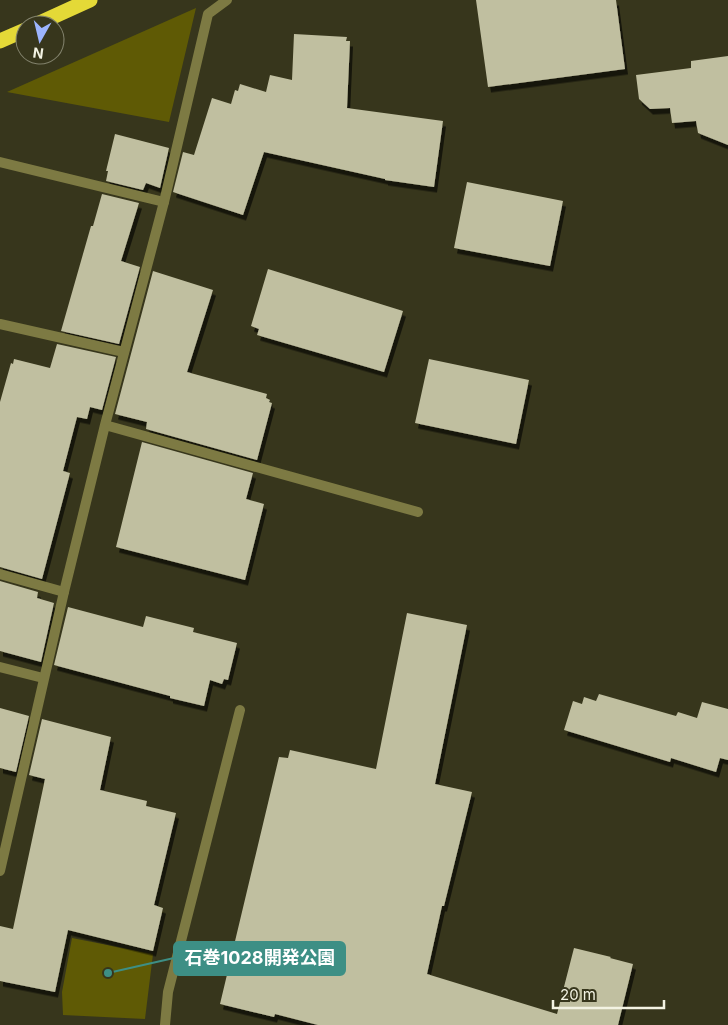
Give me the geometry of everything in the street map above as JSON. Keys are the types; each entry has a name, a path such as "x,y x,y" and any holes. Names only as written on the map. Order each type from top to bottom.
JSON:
{"highway":[{"path":"57,15 90,0"},
{"path":"0,41 15,34"}],"street":[{"path":"0,871 43,678 105,425 164,202 208,14 227,0"},
{"path":"0,162 164,202"},
{"path":"0,324 124,352"},
{"path":"105,425 418,512"},
{"path":"0,574 64,592"},
{"path":"0,667 43,678"},
{"path":"165,1025 168,992 240,710"}],"shaded area":[{"path":"196,8 169,122 7,92"},
{"path":"72,938 153,954 145,1019 63,1015 62,992"}],"building":[{"path":"476,0 616,0 625,69 488,87"},
{"path":"294,34 347,37 346,41 350,41 347,108 443,121 434,187 385,180 264,152 243,215 173,192 183,152 194,155 212,98 231,104 235,90 238,91 240,84 266,92 270,75 292,80"},
{"path":"728,56 728,145 698,133 696,121 672,123 670,108 650,109 639,99 636,75 691,68 691,61"},
{"path":"115,134 169,148 160,188 146,183 143,190 106,181 108,171 106,171"},
{"path":"467,182 563,201 550,266 454,248"},
{"path":"102,194 139,203 121,261 140,267 119,344 61,331"},
{"path":"268,269 403,311 384,372 257,335 259,329 251,326"},
{"path":"153,271 213,290 187,372 267,394 266,398 272,403 257,460 146,429 147,422 115,414"},
{"path":"57,344 116,357 102,410 90,407 87,419 77,417 63,471 70,473 42,579 0,567 0,402 11,363 13,364 14,359 50,368"},
{"path":"429,359 529,380 516,444 415,423"},
{"path":"142,442 253,473 246,499 264,504 245,580 116,547"},
{"path":"0,581 38,592 37,598 54,603 41,662 0,651"},
{"path":"68,607 143,627 146,616 194,628 193,632 237,643 228,680 224,679 222,684 210,680 204,706 54,665"},
{"path":"407,613 467,625 435,784 472,792 444,906 442,906 427,974 557,1014 574,948 611,957 633,964 618,1025 318,1025 275,1014 274,1017 220,1004 279,757 288,758 290,750 376,769"},
{"path":"599,694 676,716 678,712 697,718 702,702 728,709 728,760 720,758 716,772 671,758 670,762 564,730 573,701 582,704 584,697 596,701"},
{"path":"0,708 29,716 16,772 0,768"},
{"path":"42,719 111,737 100,790 147,801 146,806 176,813 154,905 163,908 153,951 68,930 55,992 0,981 0,926 13,929 45,779 29,775"}],"place":[{"name":"石巻1028開発公園","path":"108,973"}]}
